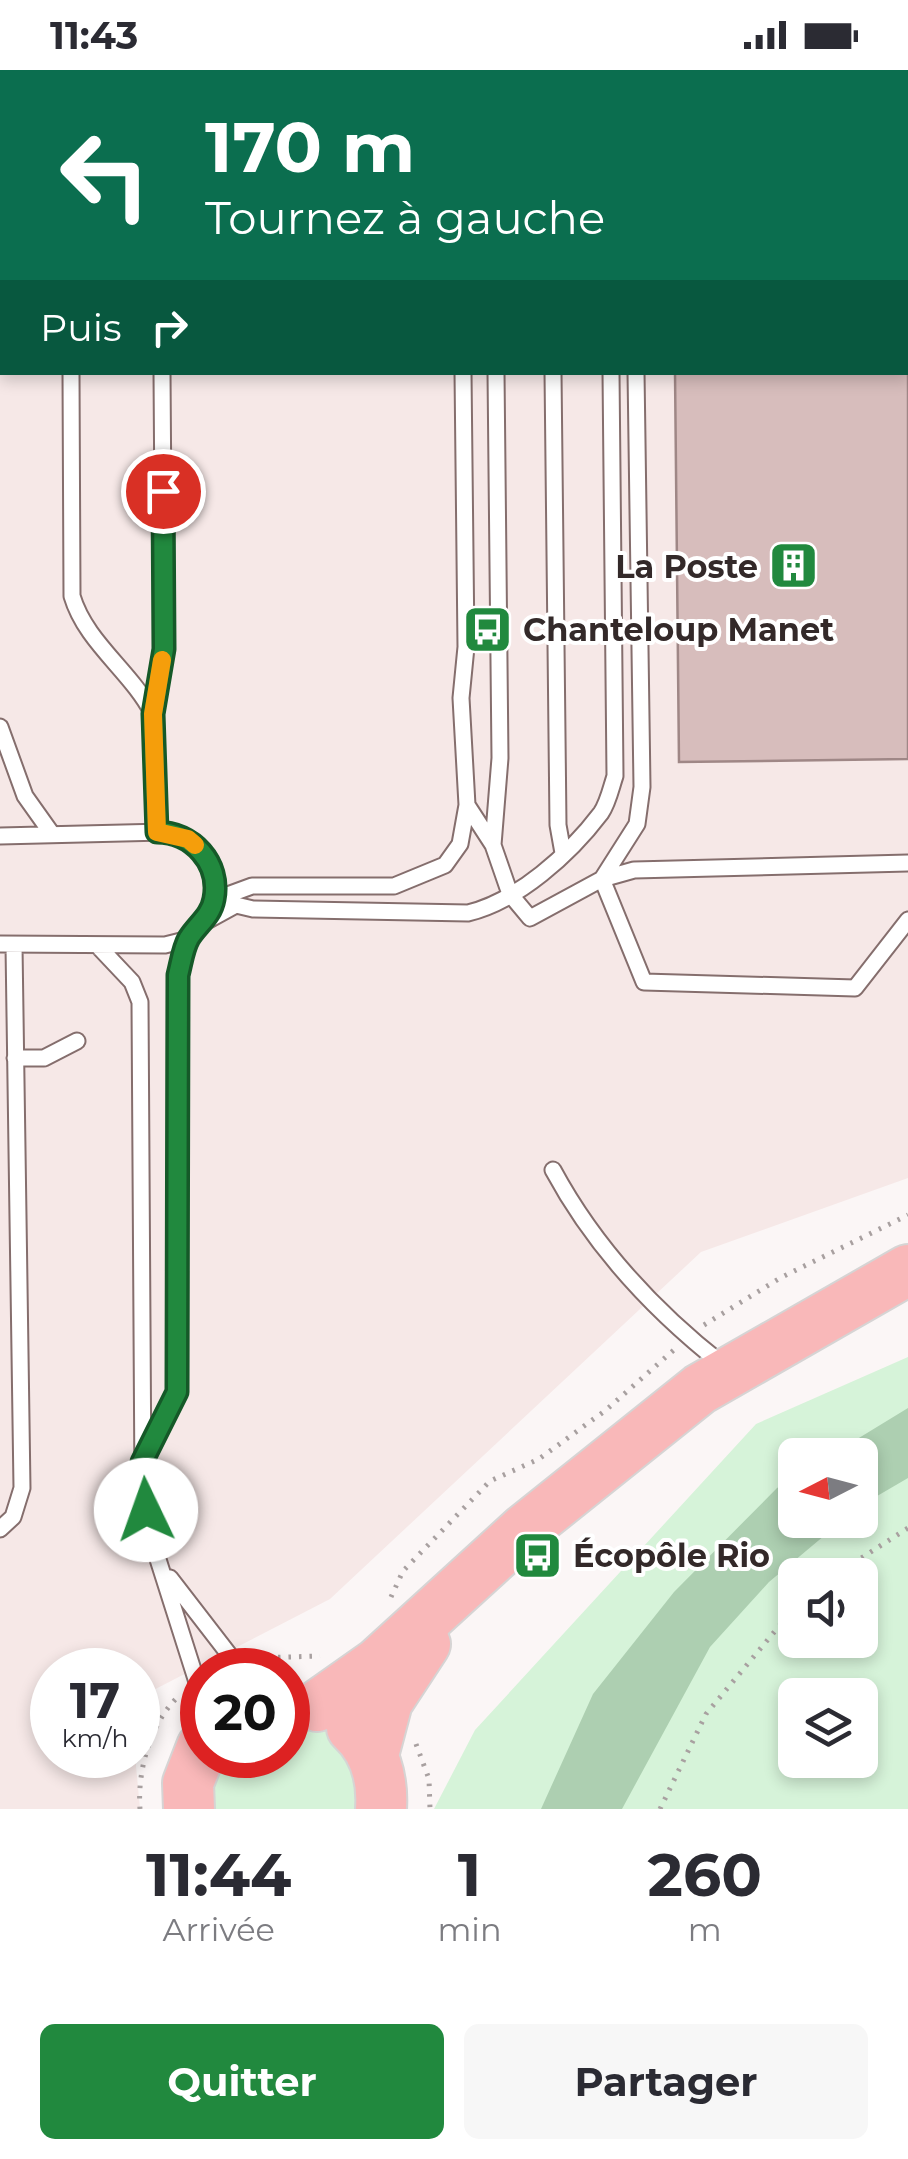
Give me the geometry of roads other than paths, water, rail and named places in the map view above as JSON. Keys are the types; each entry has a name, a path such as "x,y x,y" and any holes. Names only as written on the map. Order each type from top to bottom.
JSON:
{"main road":[{"path":"310,1699 378,1663 525,1529 625,1445 730,1370 908,1270"},
{"path":"381,1809 392,1745 387,1702 401,1676 469,1584"},
{"path":"310,1706 392,1745"},
{"path":"189,1778 189,1809"}],"lane":[{"path":"71,375 72,596 80,621 143,695 153,714"},
{"path":"157,832 153,714 164,649 162,375"},
{"path":"214,900 252,886 394,886 445,866 460,844 467,805 460,698 466,647 463,375"},
{"path":"493,846 500,722 496,375"},
{"path":"553,375 558,825 564,853"},
{"path":"204,922 236,905 253,909 468,913 498,906 564,853 604,810 616,776 611,375"},
{"path":"602,880 637,824 642,787 636,375"},
{"path":"0,727 25,796 52,834"},
{"path":"467,805 493,846 510,894 530,918 602,880 634,870 908,863"},
{"path":"0,836 157,832 188,839 205,854 214,878 214,900 204,922 189,939 178,975 177,1392 142,1462"},
{"path":"602,880 644,982 856,988 908,920"},
{"path":"0,1529 13,1517 22,1488 15,1058 7,945 166,945 189,939"},
{"path":"98,946 132,982 140,1002 142,1462 149,1531 184,1648"},
{"path":"15,1058 44,1058 77,1040"},
{"path":"552,1170 579,1219 611,1261 688,1338 730,1370"},
{"path":"162,1568 223,1648"}],"place":[{"name":"La Poste","path":"793,566"},
{"name":"Chanteloup Manet","path":"488,629"},
{"name":"Écopôle Rio","path":"538,1555"}]}
